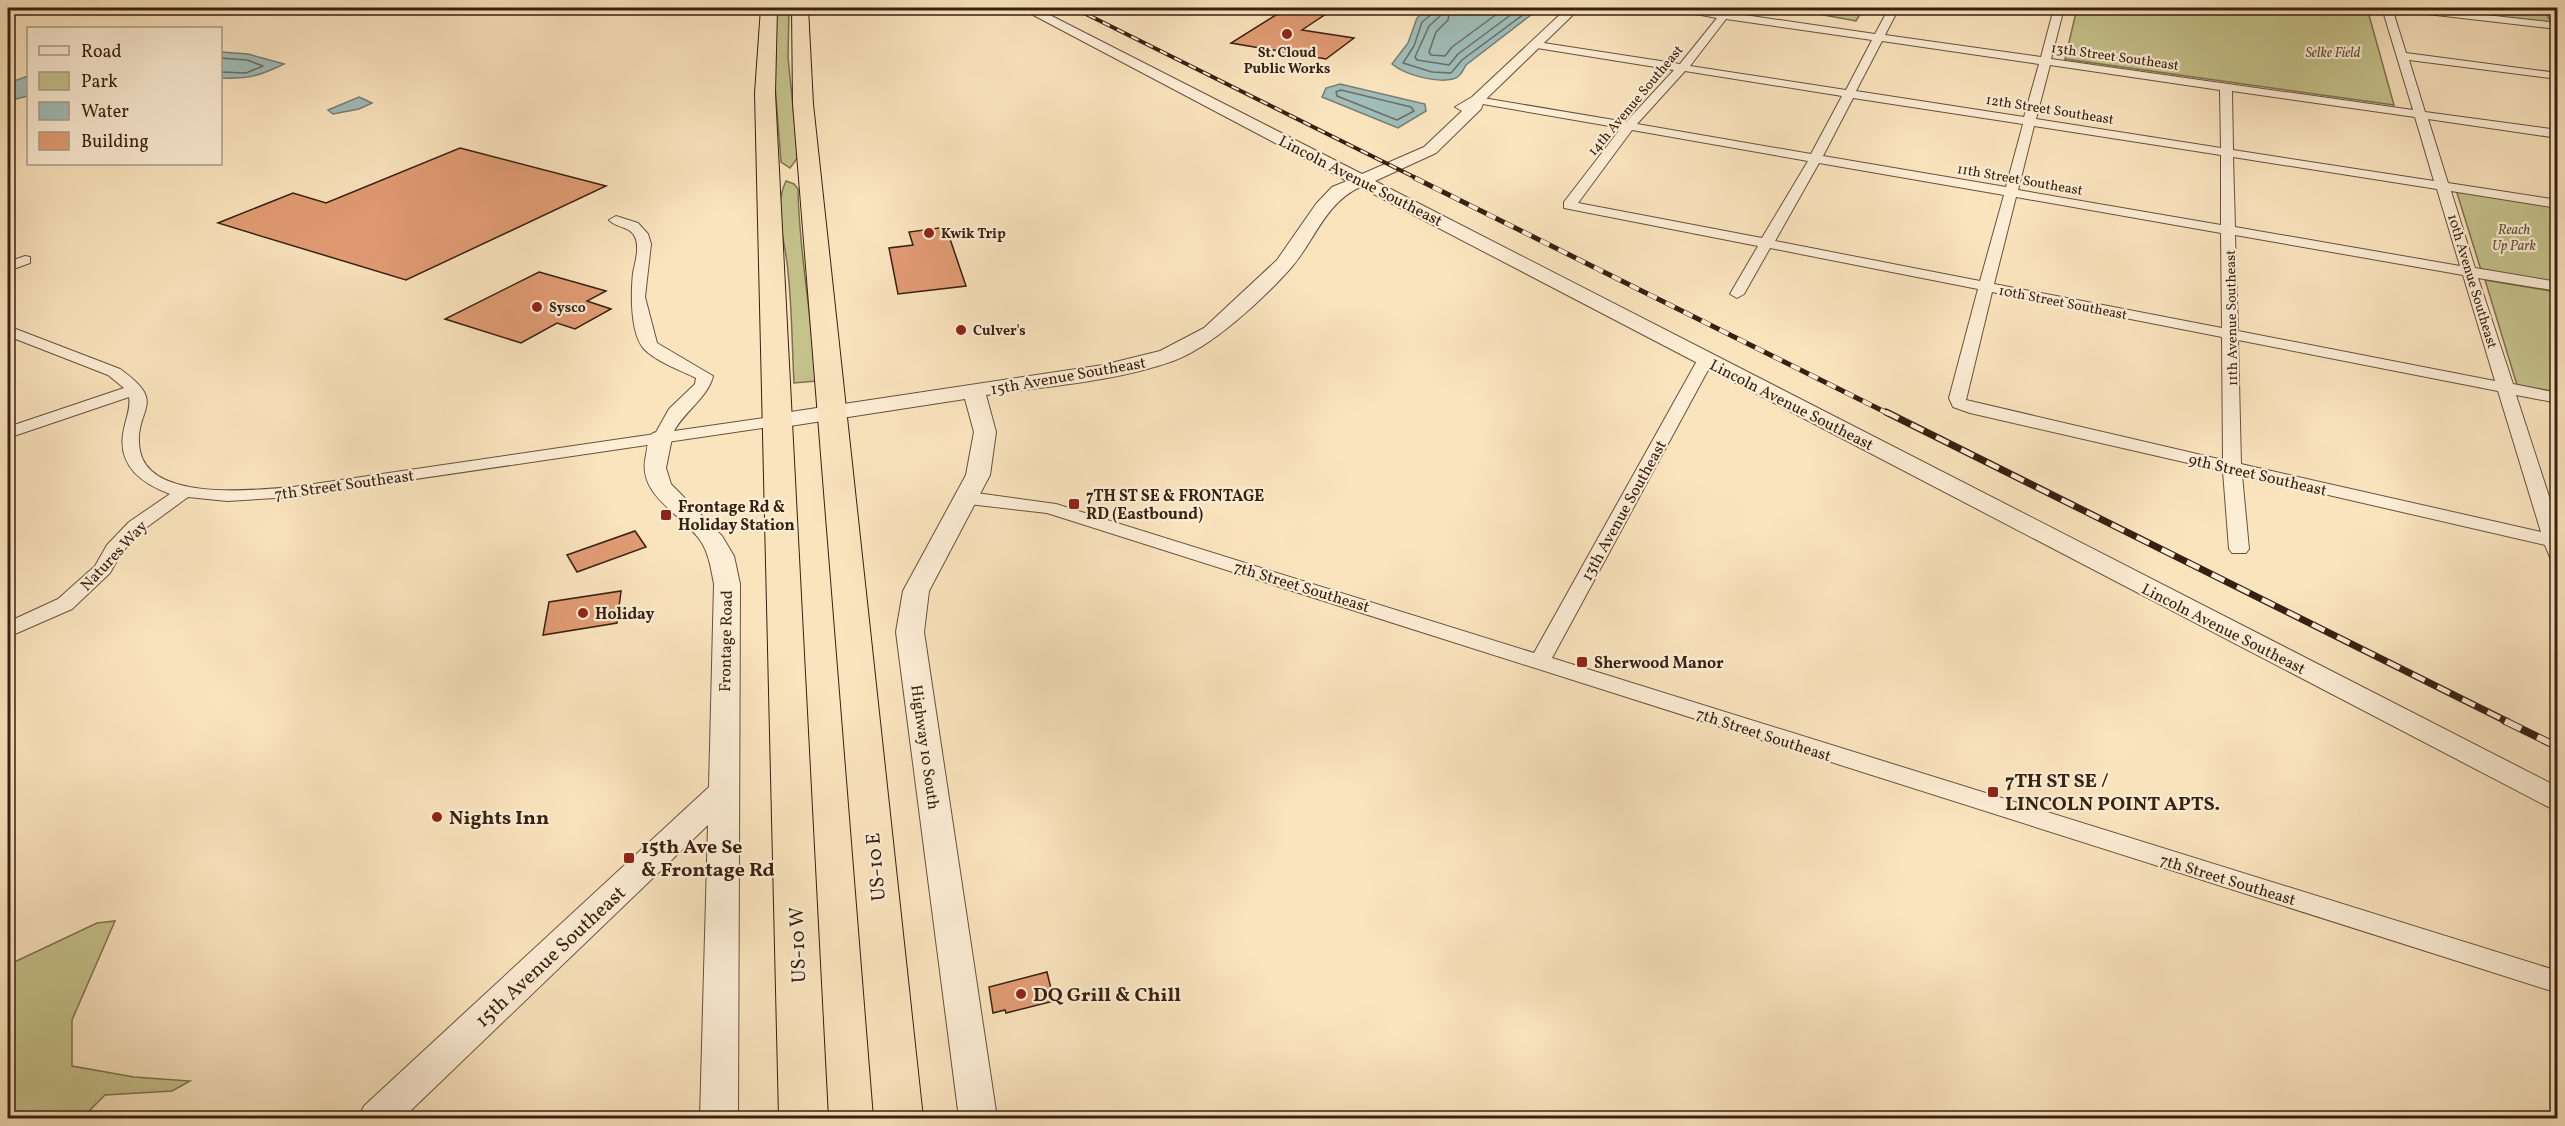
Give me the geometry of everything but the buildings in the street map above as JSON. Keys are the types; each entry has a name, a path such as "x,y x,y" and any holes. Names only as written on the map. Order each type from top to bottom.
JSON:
{"highway":[{"name":"US-10 W","path":"769,8 765,93 804,1119"},
{"name":"US-10 E","path":"800,8 803,104 899,1119"}],"street":[{"name":"Lincoln Avenue Southeast","path":"1027,8 2558,801"},
{"name":"15th Avenue Southeast","path":"777,421 974,393 1137,365 1192,344 1211,332 1284,264 1322,208 1338,191 1430,150 1476,106 1477,100 1574,8"},
{"name":"13th Street Southeast","path":"1669,8 2558,134"},
{"path":"1737,294 1815,159 1894,8"},
{"path":"1984,286 2012,193 2059,8"},
{"name":"10th Avenue Southeast","path":"2387,8 2445,186 2505,388 2556,546"},
{"path":"2401,8 2558,26"},
{"path":"2551,8 2558,18"},
{"name":"14th Avenue Southeast","path":"1569,205 1629,126 1683,67 1724,15"},
{"name":"12th Street Southeast","path":"1537,45 2558,204"},
{"path":"2404,56 2558,76"},
{"name":"11th Avenue Southeast","path":"2226,86 2232,468 2239,549"},
{"name":"11th Street Southeast","path":"1477,100 2558,287"},
{"name":"10th Street Southeast","path":"1569,205 2558,398"},
{"name":"Frontage Road","path":"616,220 633,226 640,234 644,244 638,297 645,336 651,346 660,353 705,376 703,385 675,413 661,438 654,468 660,486 710,536 721,556 727,584 722,793 719,1119"},
{"path":"8,267 25,261"},
{"name":"9th Street Southeast","path":"1984,286 1957,398 1959,403 1970,408 2556,546"},
{"path":"8,331 114,372 136,389"},
{"name":"13th Avenue Southeast","path":"1541,660 1706,359"},
{"name":"7th Street Southeast","path":"136,389 140,404 130,441 133,461 147,477 184,492 242,496 293,492 777,421"},
{"path":"8,433 136,389"},
{"name":"Highway 10 South","path":"974,393 985,430 984,452 969,498 937,548 916,592 910,632 978,1119"},
{"name":"Natures Way","path":"8,630 65,604 103,569 114,549 136,526 184,492"},
{"name":"7th Street Southeast","path":"969,498 1048,508 1541,660 1807,748 2558,982"},
{"name":"15th Avenue Southeast","path":"377,1119 722,793"}],"green space":[{"path":"775,8 789,8 788,57 798,157 790,168 781,162 773,59"},
{"path":"1785,8 1864,8 1856,21"},
{"name":"Selke Field","path":"2077,8 2367,8 2394,105 2065,59"},
{"path":"2412,8 2543,8 2552,24 2546,24"},
{"path":"786,181 794,184 798,189 816,381 794,383 787,260 780,214 782,192"},
{"name":"Reach Up Park","path":"2456,190 2557,207 2557,283 2481,270"},
{"path":"2485,280 2557,292 2557,392 2517,385"},
{"path":"115,921 72,1020 72,1066 134,1077 190,1081 172,1091 105,1095 82,1118 8,1118 8,965 97,923"}],"water":[{"path":"1431,8 1540,8 1466,65 1458,77 1446,80 1413,75 1392,64 1408,43 1417,18"},
{"path":"222,52 248,54 284,64 254,76 222,78"},
{"path":"27,76 27,96 8,101 8,83"},
{"path":"1340,84 1425,104 1426,111 1398,128 1322,97 1326,88"},
{"path":"359,97 372,103 359,109 333,114 328,110"}],"railway":[{"path":"1074,8 1418,179"},
{"path":"1415,178 1889,414"},
{"path":"1886,412 2508,722"},
{"path":"2505,721 2558,747"}],"place":[{"name":"St. Cloud Public Works","path":"1287,34"},
{"name":"Kwik Trip","path":"929,233"},
{"name":"Sysco","path":"537,307"},
{"name":"Culver's","path":"961,330"},
{"name":"7TH ST SE & FRONTAGE RD (Eastbound)","path":"1074,504"},
{"name":"Frontage Rd & Holiday Station","path":"666,515"},
{"name":"Holiday","path":"583,613"},
{"name":"Sherwood Manor","path":"1582,662"},
{"name":"7TH ST SE / LINCOLN POINT APTS.","path":"1993,792"},
{"name":"Nights Inn","path":"437,817"},
{"name":"15th Ave Se & Frontage Rd","path":"629,858"},
{"name":"DQ Grill & Chill","path":"1021,994"}]}
